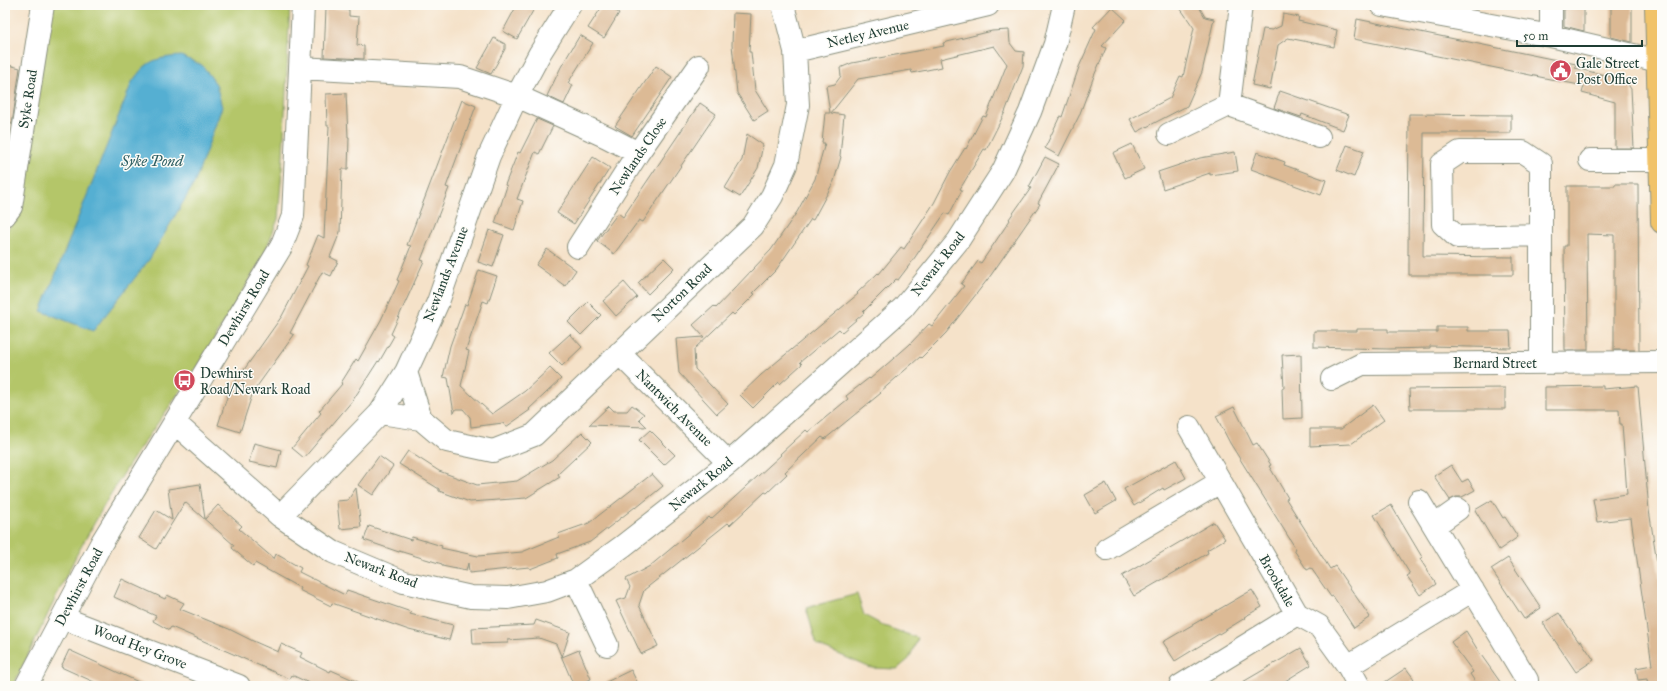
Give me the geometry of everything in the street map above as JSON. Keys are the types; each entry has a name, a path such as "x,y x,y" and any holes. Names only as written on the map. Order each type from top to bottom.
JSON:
{"main road":[{"path":"1656,5 1659,61 1662,222"}],"street":[{"name":"Syke Road","path":"5,215 11,206 43,5"},
{"name":"Dewhirst Road","path":"26,686 102,542 281,247 293,216 303,5"},
{"name":"Newlands Avenue","path":"280,516 380,413 406,372 438,302 489,156 517,96 540,53 570,5"},
{"name":"Norton Road","path":"421,419 447,441 493,451 534,435 752,226 772,196 786,165 798,105 795,51 783,5"},
{"name":"Netley Avenue","path":"795,51 988,5"},
{"name":"Newark Road","path":"175,423 280,516 333,552 404,582 463,595 508,598 547,590 576,580 623,546 729,463 903,308 958,241 1003,171 1030,112 1055,44 1064,5"},
{"path":"1229,104 1241,5"},
{"path":"1382,5 1551,36 1659,61"},
{"path":"1551,5 1551,36"},
{"name":"Newlands Close","path":"578,247 638,153 699,66"},
{"path":"300,68 460,77 517,96 607,137 638,153"},
{"path":"1169,134 1229,104 1320,137"},
{"path":"1541,235 1457,237 1443,224 1442,164 1460,152 1523,152 1541,164 1541,235 1541,363"},
{"path":"1590,160 1661,160"},
{"name":"Nantwich Avenue","path":"620,353 729,463"},
{"name":"Bernard Street","path":"1332,379 1362,364 1662,362"},
{"path":"380,413 421,419 406,372"},
{"name":"Brookdale","path":"1189,427 1297,614 1320,626 1348,666 1358,686"},
{"path":"1106,549 1220,482"},
{"path":"1419,501 1526,680"},
{"path":"1434,526 1458,509"},
{"path":"576,580 607,645"},
{"path":"1348,666 1473,590"},
{"path":"1182,685 1297,614"},
{"name":"Wood Hey Grove","path":"63,618 225,683"}],"green space":[{"path":"51,5 290,5 283,156 278,219 263,257 198,366 136,454 110,495 76,556 13,686 5,686 5,233 20,213 23,202 24,160"},
{"path":"857,594 864,615 884,626 918,638 909,659 897,669 871,668 817,645 806,608"}],"water":[{"name":"Syke Pond","path":"181,56 202,65 216,84 222,107 195,182 149,260 93,331 41,311 132,82 142,69 152,62 158,59"}],"building":[{"path":"517,5 527,5 534,9 517,39 503,31"},
{"path":"603,5 606,5 619,13 604,38 588,28"},
{"path":"1178,5 1198,5 1205,17 1214,19 1202,72 1187,106 1137,132 1130,119 1170,98 1180,76 1183,77 1194,28"},
{"path":"1564,5 1584,5 1584,31 1564,26"},
{"path":"1611,5 1632,5 1632,42 1611,37"},
{"path":"1112,7 1126,20 1102,46 1106,48 1079,116 1059,156 1045,148 1060,116 1062,117 1079,67 1096,29 1093,27"},
{"path":"326,8 349,10 349,16 359,17 357,45 364,46 364,59 324,57"},
{"path":"733,13 751,14 749,52 751,52 755,90 768,111 754,120 737,93 732,45"},
{"path":"1283,14 1299,17 1298,21 1337,30 1334,47 1288,38 1278,45 1270,89 1252,85 1263,29 1272,30 1281,26"},
{"path":"1357,19 1576,64 1575,68 1625,80 1631,89 1634,148 1615,148 1615,102 1582,93 1584,86 1354,39"},
{"path":"1009,30 1010,43 1016,51 1024,52 1023,66 1005,112 986,150 984,149 960,189 962,190 949,215 945,213 898,280 896,279 863,312 864,313 842,332 839,329 800,362 802,364 780,384 779,382 753,408 740,395 761,375 858,294 857,293 878,273 879,274 901,247 904,249 934,203 950,172 965,148 966,149 983,116 986,117 1007,64 994,46 940,59 942,67 912,73 911,70 858,79 831,113 844,115 841,157 834,181 813,220 811,219 776,270 753,293 755,294 734,315 732,313 694,349 695,369 728,404 717,414 679,373 676,339 704,337 693,325 714,306 716,308 771,250 797,212 815,179 825,143 822,143 825,113 830,113 826,86 835,84 841,76 840,68 852,63 944,46 943,43 992,31"},
{"path":"580,35 593,43 568,83 573,85 564,104 547,96 561,67"},
{"path":"494,38 505,44 505,49 491,74 477,68"},
{"path":"5,64 20,68 12,124 5,123"},
{"path":"656,66 672,77 632,136 615,126"},
{"path":"1280,91 1349,115 1343,130 1302,114 1301,117 1274,108"},
{"path":"346,93 349,137 348,169 342,169 340,232 330,257 338,261 331,276 322,272 290,333 294,335 253,392 240,432 218,425 229,391 282,316 308,266 306,265 318,235 324,238 329,126 327,126 326,94"},
{"path":"462,100 476,106 446,187 449,188 421,260 424,261 391,334 394,336 379,362 378,361 353,400 304,458 292,448 321,413 319,411 342,384 341,383 356,359 358,361 381,320 399,281 397,280 411,246 407,245"},
{"path":"700,103 716,114 643,222 639,220 614,254 597,241 618,213 623,217"},
{"path":"1409,114 1511,115 1511,133 1424,133 1423,256 1513,257 1513,275 1409,275"},
{"path":"537,119 553,126 539,154 535,152 517,199 523,201 514,230 495,223 507,186 505,185 518,152 520,153"},
{"path":"747,134 763,145 758,168 740,197 725,188 742,160"},
{"path":"1132,144 1144,169 1125,178 1113,153"},
{"path":"1347,145 1364,151 1354,177 1337,170"},
{"path":"1235,152 1238,171 1210,175 1210,173 1163,189 1158,172 1200,158"},
{"path":"1257,152 1285,162 1284,165 1326,180 1321,195 1251,169"},
{"path":"593,157 610,168 574,224 557,213"},
{"path":"1045,157 1059,164 1038,203 1040,204 991,275 946,333 921,358 920,357 880,392 881,393 825,439 822,437 785,472 787,474 767,493 765,492 730,525 728,523 644,590 639,605 658,646 641,654 616,601 626,598 630,587 626,579 650,566 709,517 711,519 806,430 808,432 848,399 846,396 869,378 870,379 909,345 929,324 932,326 964,286 961,284 978,261 981,263 1010,220 1009,219 1031,188 1029,187"},
{"path":"1615,184 1638,184 1639,350 1614,350 1614,235 1587,234 1588,350 1565,350 1564,246 1567,246 1567,186 1615,186"},
{"path":"489,230 504,235 493,267 478,262"},
{"path":"547,249 576,270 565,286 536,265"},
{"path":"664,258 674,268 648,294 638,283"},
{"path":"479,270 497,276 488,303 483,301 466,350 469,351 461,386 492,414 525,391 550,368 561,379 529,409 530,410 506,427 503,423 471,427 470,417 463,409 456,409 454,413 448,378 443,377 450,346 465,304 467,305"},
{"path":"624,282 637,297 616,316 603,301"},
{"path":"588,302 601,315 581,335 568,322"},
{"path":"1437,327 1468,327 1468,331 1510,331 1511,348 1430,346 1430,348 1388,349 1314,347 1314,331 1388,329 1388,332 1437,332"},
{"path":"570,334 582,347 562,366 549,353"},
{"path":"1301,354 1302,418 1283,419 1282,388 1284,388 1282,355"},
{"path":"1603,386 1603,389 1638,386 1649,510 1662,595 1662,686 1648,686 1647,679 1638,680 1636,668 1652,665 1631,518 1597,522 1593,499 1627,494 1622,424 1620,424 1619,410 1545,410 1545,387"},
{"path":"1505,388 1505,409 1410,409 1409,389"},
{"path":"632,405 644,414 639,419 647,427 589,425 609,406 614,411 627,411"},
{"path":"1373,405 1384,420 1351,444 1310,446 1310,429 1341,429"},
{"path":"1234,407 1253,445 1257,443 1271,465 1269,466 1288,498 1286,499 1330,569 1335,566 1370,617 1354,628 1333,596 1331,597 1311,568 1307,570 1294,550 1296,549 1230,443 1216,416"},
{"path":"650,430 675,455 664,465 639,440"},
{"path":"582,432 592,442 558,474 560,477 526,498 470,502 439,491 439,489 399,464 408,451 439,471 477,485 517,481 552,460"},
{"path":"254,443 281,450 277,468 249,462"},
{"path":"379,456 393,466 373,495 358,485"},
{"path":"1176,460 1186,478 1164,490 1163,488 1134,506 1124,489"},
{"path":"1451,465 1462,482 1468,479 1475,490 1462,497 1456,497 1450,500 1434,476"},
{"path":"652,474 663,486 636,508 635,507 590,542 557,554 558,558 530,569 529,567 469,573 468,563 466,571 442,566 442,564 364,540 369,526 411,540 412,537 442,546 441,548 478,556 522,552 559,537 558,534 589,523"},
{"path":"1106,483 1116,501 1095,513 1085,495"},
{"path":"200,484 205,519 218,505 242,526 239,529 274,559 276,554 301,568 299,572 345,595 347,590 411,612 410,614 453,625 449,640 409,630 332,603 331,606 299,590 300,588 255,563 253,566 232,548 234,545 185,502 156,549 139,538 156,510 172,520 168,489"},
{"path":"356,488 361,527 340,529 337,501 348,500"},
{"path":"1492,500 1503,518 1505,517 1518,537 1499,550 1475,510"},
{"path":"1391,505 1422,557 1420,559 1436,584 1420,595 1407,576 1410,574 1374,515"},
{"path":"1214,522 1225,539 1207,550 1208,553 1134,596 1122,576"},
{"path":"1508,558 1541,608 1524,619 1491,569"},
{"path":"122,579 165,599 167,595 184,603 180,609 229,629 278,652 281,644 302,653 300,657 330,672 331,670 367,686 315,686 292,675 290,679 171,627 169,630 153,621 156,616 114,597"},
{"path":"1252,590 1262,607 1175,661 1163,642"},
{"path":"1559,613 1579,642 1581,641 1594,660 1576,672 1543,623"},
{"path":"536,620 570,632 562,657 579,650 591,679 574,686 556,644 539,638 508,640 508,643 473,644 472,628 534,625"},
{"path":"1466,631 1503,686 1478,686 1470,674 1473,672 1451,642"},
{"path":"1301,648 1311,665 1277,686 1236,686"},
{"path":"69,650 147,686 103,686 61,667"},
{"path":"1406,668 1414,679 1404,686 1379,686"},
{"path":"631,670 639,686 598,686"}],"place":[{"name":"Gale Street Post Office","path":"1561,71"},
{"name":"Dewhirst Road/Newark Road","path":"185,381"}]}
